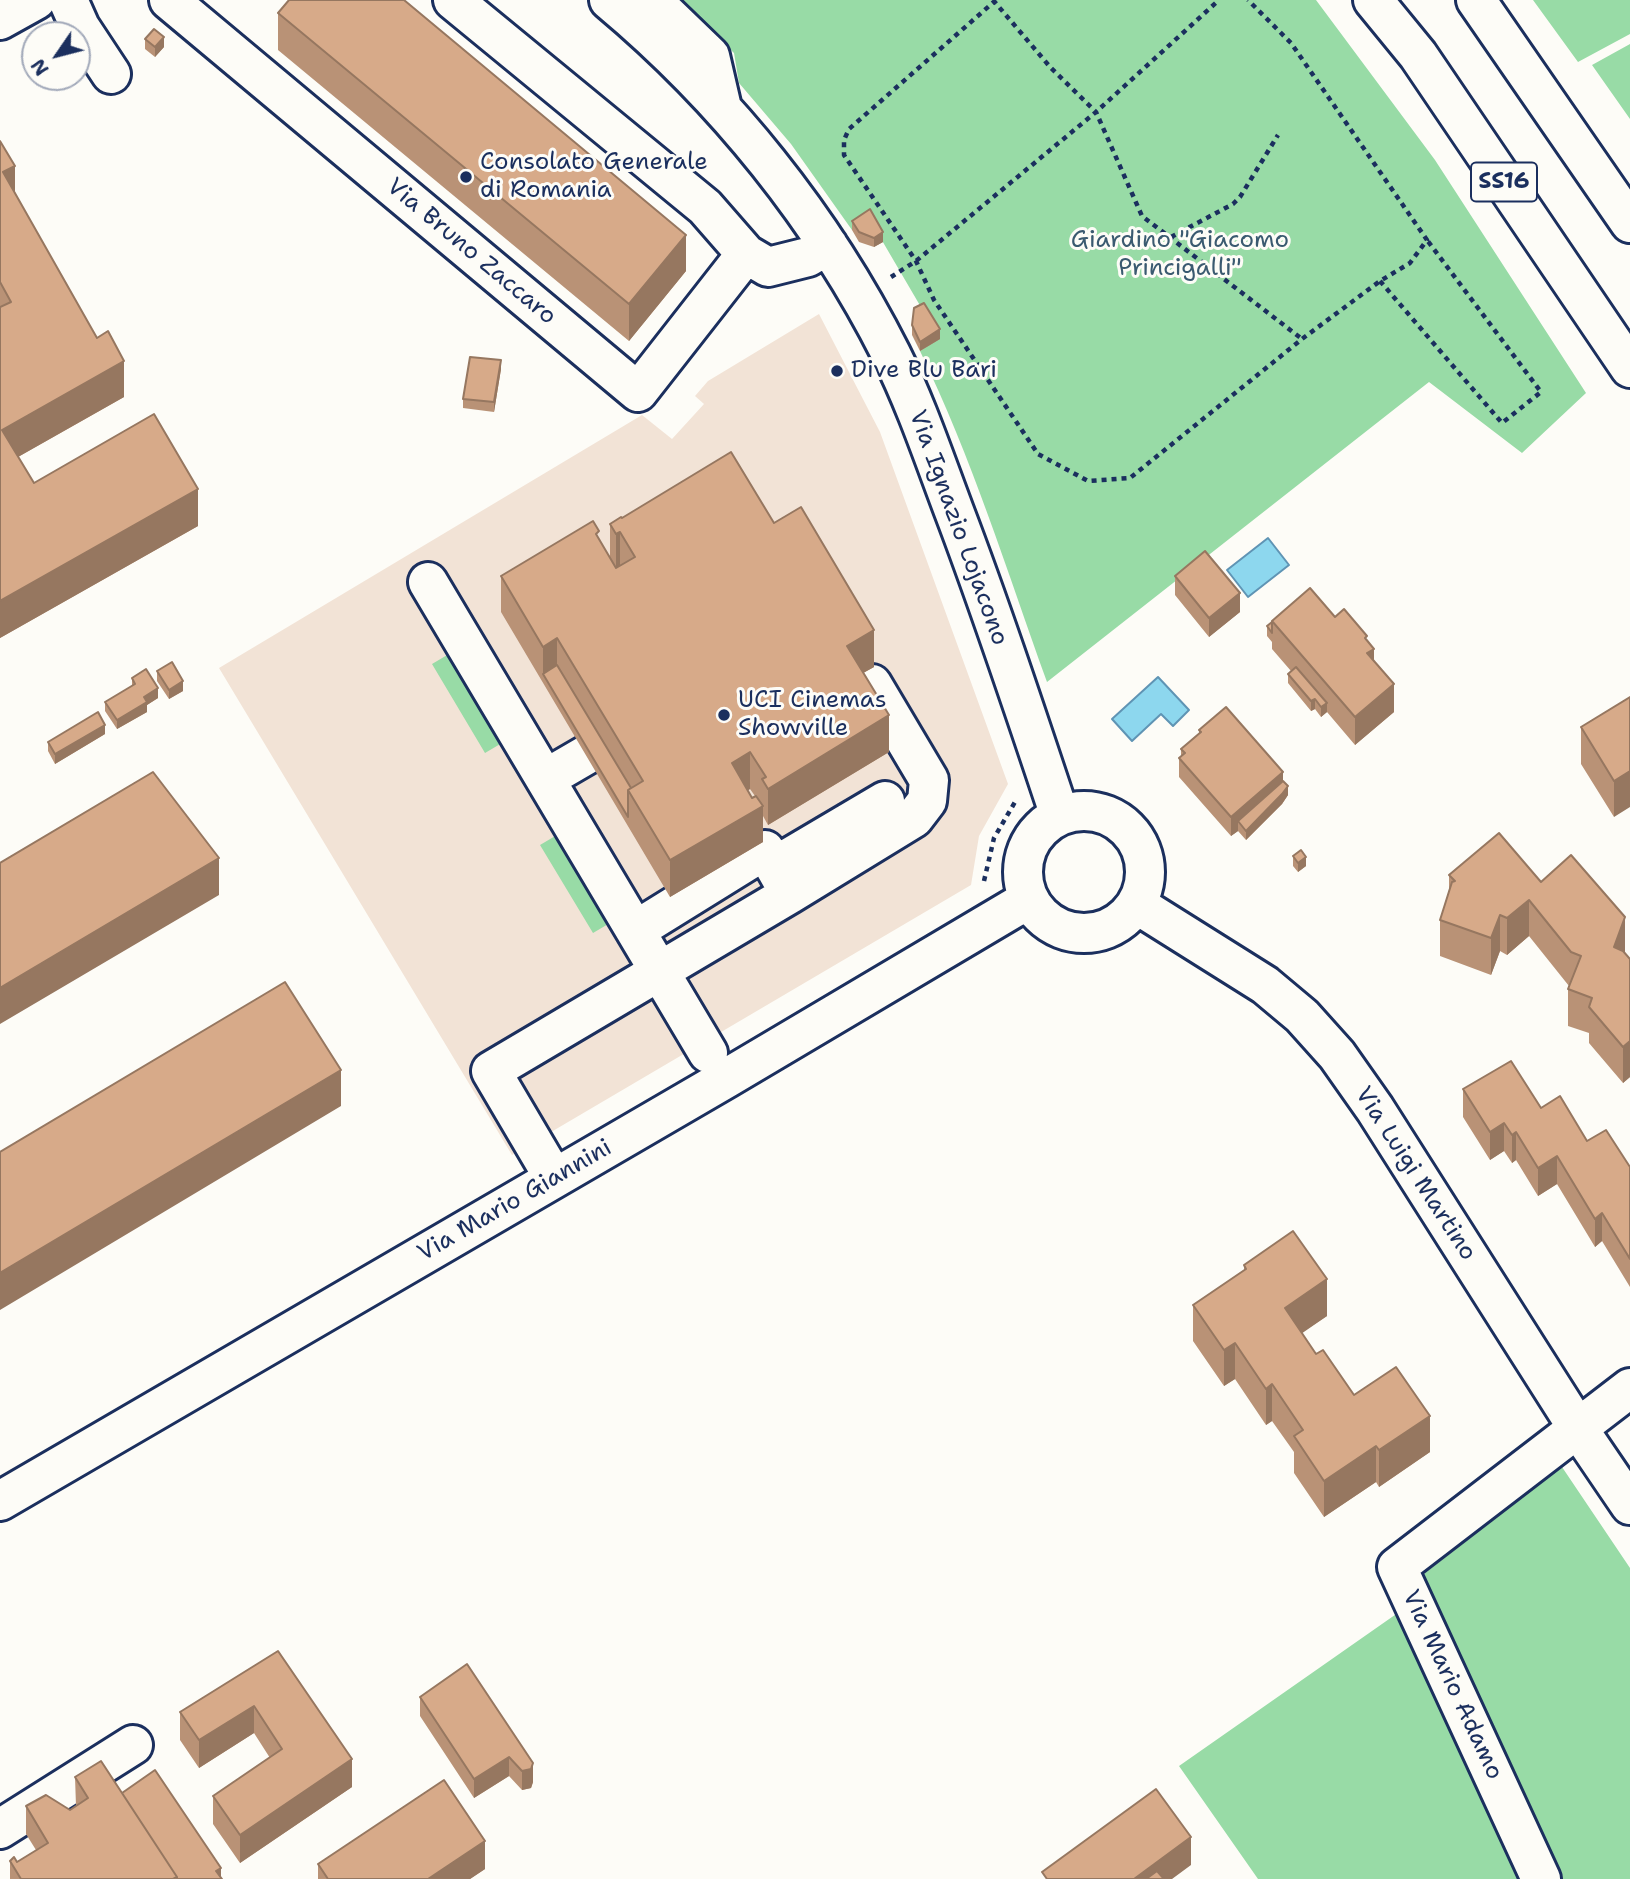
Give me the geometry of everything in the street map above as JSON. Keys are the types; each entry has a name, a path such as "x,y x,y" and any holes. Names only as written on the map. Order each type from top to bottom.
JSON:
{"main road":[{"path":"0,20 36,0"},
{"path":"68,0 80,27 111,74"},
{"name":"Via Bruno Zaccaro","path":"169,0 638,392 746,254"},
{"path":"453,0 705,207 746,254 768,267 808,257 828,245"},
{"name":"Via Ignazio Lojacono","path":"609,0 638,24 722,108 769,164 828,245 860,297 891,355 920,421 969,552 1060,816"},
{"path":"652,0 710,56 722,108"},
{"name":"SS16","path":"1373,0 1418,55 1630,368"},
{"path":"1476,0 1630,223"},
{"path":"428,582 708,1053"},
{"path":"782,880 914,818 927,801 929,780 872,684"},
{"path":"545,779 600,747"},
{"path":"563,1172 500,1065 660,970 885,801"},
{"path":"1094,812 1110,817 1123,825 1140,848 1145,881 1136,905 1127,916 1111,927 1085,934 1065,930 1044,918 1029,899 1023,879 1028,847 1040,830 1060,816 1094,812"},
{"path":"636,930 765,850 782,880"},
{"name":"Via Mario Giannini","path":"0,1501 704,1092 1029,899"},
{"name":"Via Luigi Martino","path":"1136,905 1265,985 1302,1016 1337,1055 1375,1109 1577,1427 1630,1505"},
{"name":"Via Mario Adamo","path":"1541,1879 1397,1567 1630,1388"},
{"path":"0,1829 133,1745"}],"path":[{"path":"860,297 916,261 1096,112 1219,0"},
{"path":"1248,0 1291,43 1427,240 1541,392 1502,423 1380,281"},
{"path":"1302,339 1142,216 1096,112 1051,68 995,1 849,129 844,140 844,155 916,261 934,300 1038,454 1088,481 1130,478 1302,339 1380,281 1410,263 1427,240"},
{"path":"1171,237 1233,204 1278,135"},
{"path":"982,887 994,838 1017,795"}],"shaded area":[{"path":"819,314 880,432 1008,784 979,836 971,885 512,1155 219,668 642,415 672,439 704,404 695,396 708,381"}],"green space":[{"name":"Giardino \"Giacomo Princigalli\"","path":"680,0 1316,0 1435,160 1586,393 1522,453 1429,382 1047,682 972,473 920,351 939,338 870,220 852,230 791,144 739,83 734,53"},
{"path":"1533,0 1630,0 1630,34 1578,62"},
{"path":"1630,44 1630,119 1592,65"},
{"path":"454,651 507,740 485,753 432,664"},
{"path":"562,832 615,920 593,933 540,845"},
{"path":"1562,1467 1630,1568 1630,1879 1561,1879 1421,1576"},
{"path":"1402,1610 1524,1879 1258,1879 1179,1766"}],"water":[{"path":"1268,538 1289,565 1248,597 1227,570"},
{"path":"1158,677 1189,710 1173,726 1161,714 1132,741 1112,719"}],"building":[{"path":"289,0 404,0 686,235 629,304 278,13"},
{"path":"154,29 164,37 155,47 145,39"},
{"path":"0,141 15,166 3,172 97,338 108,331 124,361 2,430 34,483 154,414 198,489 0,601 0,307 11,302 0,282"},
{"path":"870,209 883,232 874,238 859,232 852,221"},
{"path":"924,303 940,329 920,342 912,325 914,308"},
{"path":"470,357 501,360 494,402 463,399"},
{"name":"UCI Cinemas Showville","path":"731,452 774,523 801,507 874,630 847,646 889,715 768,789 762,779 766,777 750,752 732,763 752,798 756,796 763,806 670,860 628,790 643,781 557,638 543,647 501,576 593,521 599,531 596,534 616,568 635,557 620,532 616,534 610,524"},
{"path":"1205,551 1240,593 1209,618 1175,576"},
{"path":"1310,588 1335,617 1344,609 1367,636 1365,638 1374,649 1367,653 1394,684 1355,717 1272,621"},
{"path":"172,662 183,681 169,690 157,671"},
{"path":"557,665 631,788 628,790 628,817 543,674"},
{"path":"1296,667 1327,703 1321,707 1315,699 1311,701 1288,674"},
{"path":"146,669 158,688 144,697 147,702 117,720 105,702 135,684 132,678"},
{"path":"1630,697 1630,771 1614,781 1581,727"},
{"path":"1226,707 1283,772 1231,817 1179,758 1185,753 1181,749"},
{"path":"98,712 105,725 55,754 48,742"},
{"path":"153,772 219,858 0,988 0,863"},
{"path":"1283,781 1288,786 1246,831 1238,821"},
{"path":"1499,833 1541,882 1571,855 1625,917 1614,947 1623,951 1630,959 1630,1041 1623,1047 1589,1007 1592,998 1568,989 1581,956 1571,952 1529,900 1507,918 1500,915 1491,938 1440,920 1452,882 1455,881 1449,875"},
{"path":"1301,850 1306,857 1298,863 1293,856"},
{"path":"285,982 341,1070 0,1273 0,1152"},
{"path":"1511,1061 1541,1108 1560,1096 1587,1141 1606,1130 1630,1167 1630,1259 1602,1213 1595,1219 1557,1156 1538,1168 1516,1132 1512,1135 1504,1123 1490,1132 1463,1089"},
{"path":"1293,1231 1327,1279 1285,1308 1316,1354 1323,1350 1354,1395 1396,1367 1430,1416 1379,1450 1376,1446 1324,1481 1294,1436 1303,1430 1272,1384 1266,1389 1235,1343 1224,1350 1193,1305 1246,1269 1244,1265"},
{"path":"278,1651 352,1759 240,1835 213,1796 282,1749 254,1706 199,1740 180,1712"},
{"path":"467,1664 533,1763 531,1769 522,1771 509,1757 474,1779 420,1697"},
{"path":"101,1761 177,1877 21,1879 10,1861 14,1857 17,1862 48,1843 26,1806 46,1795 70,1810 88,1798 75,1777"},
{"path":"155,1770 221,1868 216,1871 222,1879 177,1879 122,1793"},
{"path":"444,1780 485,1841 428,1879 328,1879 318,1864"},
{"path":"1156,1789 1191,1837 1134,1879 1047,1879 1042,1872"},
{"path":"1157,1871 1164,1879 1146,1879"}],"place":[{"name":"Consolato Generale di Romania","path":"466,177"},
{"name":"Dive Blu Bari","path":"837,371"},
{"name":"UCI Cinemas Showville","path":"724,715"}]}
